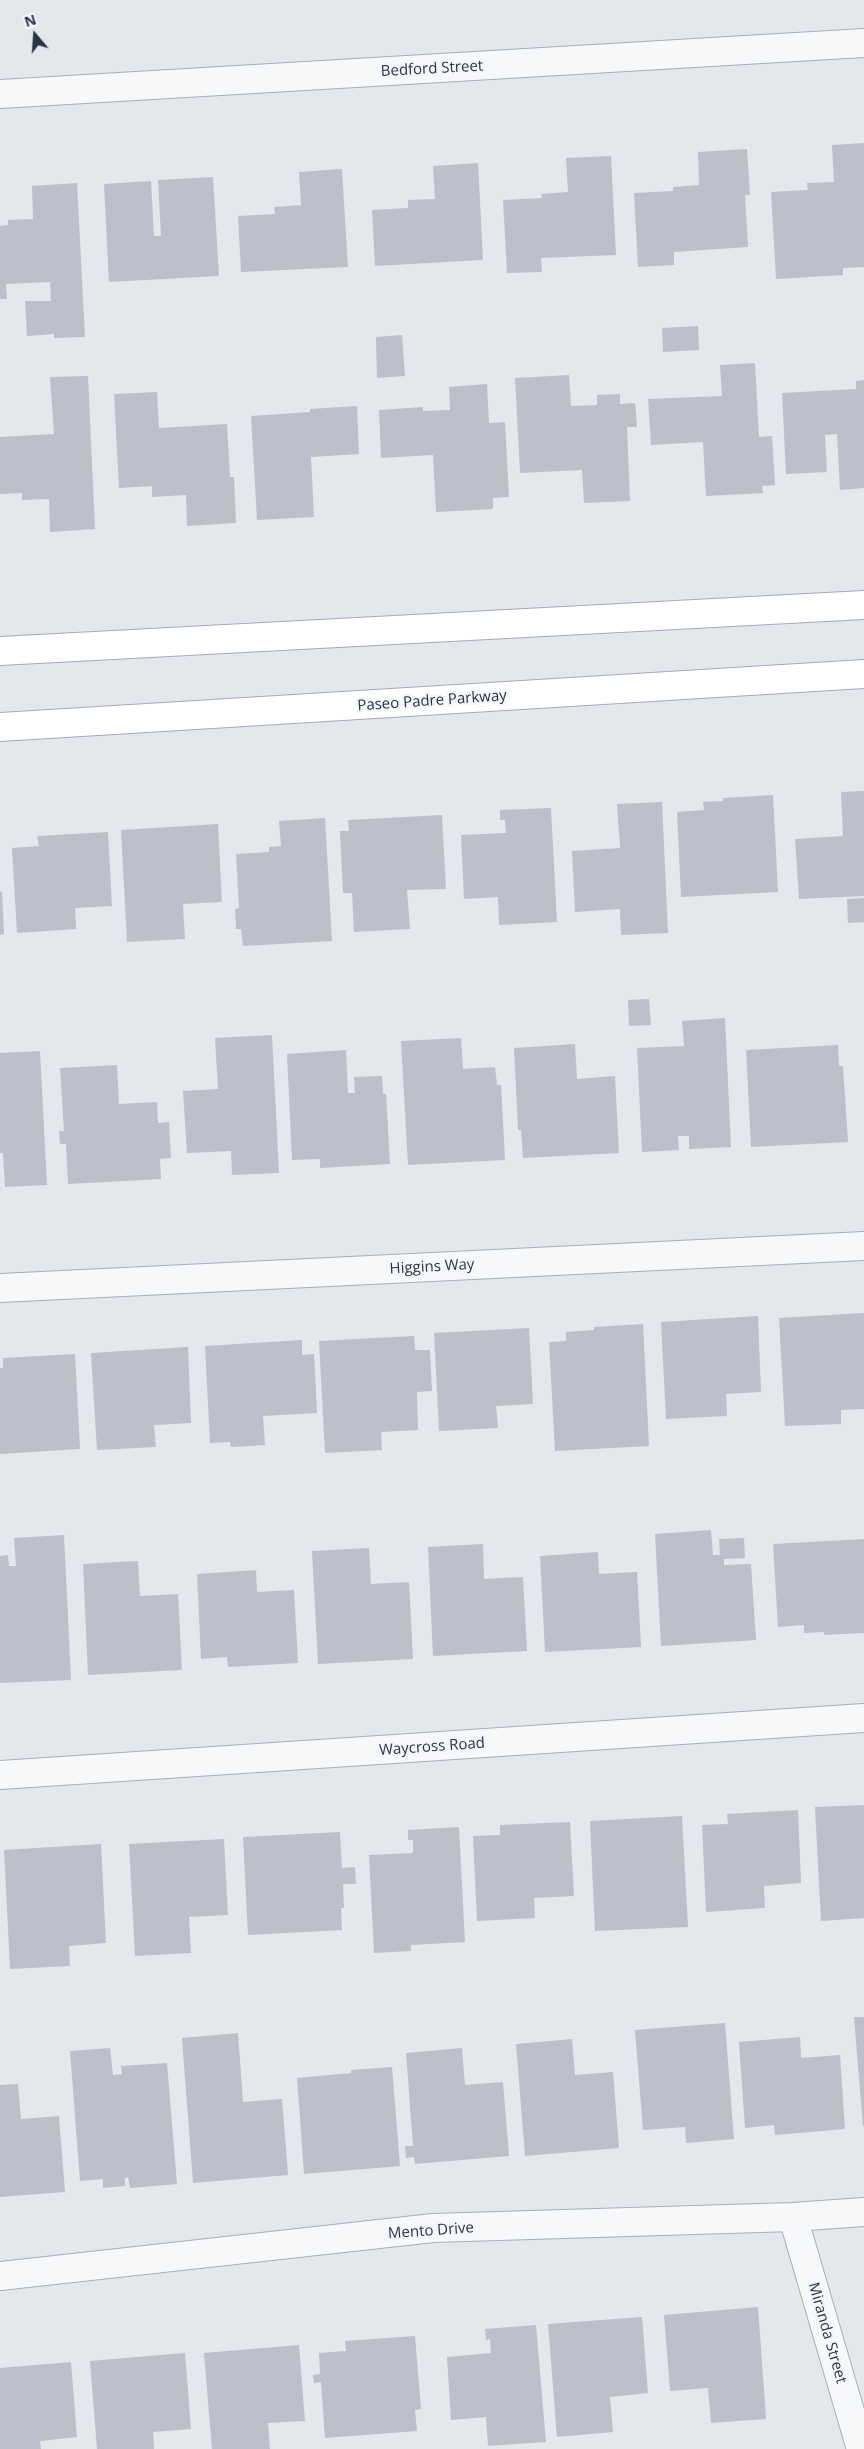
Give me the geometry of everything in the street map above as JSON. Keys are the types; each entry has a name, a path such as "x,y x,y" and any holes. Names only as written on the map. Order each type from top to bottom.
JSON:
{"main road":[{"path":"0,651 864,605"},
{"name":"Paseo Padre Parkway","path":"0,728 864,674"}],"street":[{"name":"Bedford Street","path":"0,94 864,43"},
{"name":"Higgins Way","path":"0,1288 864,1246"},
{"name":"Waycross Road","path":"0,1775 864,1718"},
{"name":"Mento Drive","path":"0,2276 433,2228 793,2217 864,2212"},
{"name":"Miranda Street","path":"793,2217 860,2449"}],"building":[{"path":"864,143 864,267 843,268 843,275 776,279 771,192 808,190 807,183 834,182 832,145"},
{"path":"747,149 750,195 745,195 748,247 674,252 674,265 638,267 634,193 673,191 673,187 699,185 698,152"},
{"path":"611,156 616,255 541,258 542,272 507,273 503,200 542,198 541,194 568,192 566,158"},
{"path":"478,163 483,260 375,266 372,210 408,208 408,200 435,199 433,166"},
{"path":"342,169 348,267 241,272 238,216 275,214 274,207 301,205 299,172"},
{"path":"213,177 219,276 109,282 104,184 151,181 154,236 161,236 158,180"},
{"path":"77,183 85,337 54,338 54,334 27,336 25,301 51,301 50,282 6,284 7,299 0,299 0,226 8,225 8,220 33,219 32,186"},
{"path":"698,326 699,350 663,352 662,328"},
{"path":"402,335 405,376 377,378 376,337"},
{"path":"755,363 759,437 772,436 775,485 762,486 763,493 706,496 703,442 651,445 648,399 722,396 720,365"},
{"path":"569,375 571,406 597,405 597,395 620,394 620,404 635,403 637,427 627,427 630,501 584,503 582,470 520,473 515,378"},
{"path":"88,376 95,529 50,532 49,499 22,500 22,493 0,494 0,437 54,434 50,377"},
{"path":"864,380 864,488 840,490 837,434 825,435 827,472 786,474 782,393 856,389 856,381"},
{"path":"487,384 489,423 505,422 509,497 493,498 493,509 436,512 433,455 381,458 379,410 423,407 423,411 450,410 449,387"},
{"path":"157,392 159,428 227,424 230,477 234,477 236,523 187,526 186,495 152,497 152,486 119,488 114,394"},
{"path":"357,406 359,454 311,457 314,517 257,520 251,416 310,412 310,409"},
{"path":"864,791 864,896 799,899 795,839 843,836 841,792"},
{"path":"773,795 778,892 681,897 677,812 704,810 703,802 723,801 723,798"},
{"path":"662,802 668,933 621,935 620,909 575,912 572,851 620,848 617,804"},
{"path":"551,808 557,922 499,925 498,897 464,899 461,835 506,833 505,820 500,820 500,810"},
{"path":"442,815 446,889 407,890 410,929 354,932 352,893 343,893 340,831 349,831 348,820"},
{"path":"325,818 332,941 243,946 241,929 236,929 235,909 239,908 236,854 269,852 269,847 281,846 279,821"},
{"path":"218,824 222,902 183,904 185,939 127,942 121,830"},
{"path":"108,832 112,906 75,908 76,929 17,933 12,848 39,846 37,836"},
{"path":"2,891 4,934 0,935 0,892"},
{"path":"864,898 864,922 848,923 847,899"},
{"path":"649,999 651,1025 629,1026 628,1000"},
{"path":"725,1018 731,1147 689,1149 689,1136 678,1136 679,1150 642,1152 637,1048 684,1046 682,1021"},
{"path":"272,1035 279,1173 232,1175 231,1151 187,1153 183,1091 218,1089 215,1038"},
{"path":"461,1038 463,1069 495,1067 497,1085 501,1085 505,1160 408,1165 401,1041"},
{"path":"575,1044 577,1079 615,1076 619,1153 523,1158 521,1130 518,1130 514,1048"},
{"path":"838,1045 839,1066 843,1066 848,1142 751,1147 746,1050"},
{"path":"346,1050 348,1093 355,1093 354,1077 382,1076 383,1094 386,1094 390,1164 320,1168 320,1159 292,1160 287,1054"},
{"path":"40,1051 47,1185 5,1187 3,1153 0,1153 0,1053"},
{"path":"117,1065 119,1104 157,1102 158,1123 169,1122 171,1158 160,1159 161,1179 68,1184 66,1144 60,1144 59,1131 64,1131 60,1068"},
{"path":"864,1313 864,1409 841,1410 841,1424 785,1426 779,1318"},
{"path":"758,1316 761,1392 726,1394 727,1416 666,1419 661,1322"},
{"path":"643,1324 649,1446 555,1451 549,1342 566,1341 566,1332 594,1330 594,1327"},
{"path":"529,1328 533,1404 496,1406 498,1428 439,1431 434,1333"},
{"path":"414,1336 415,1350 430,1350 432,1391 417,1392 418,1430 381,1432 382,1450 325,1453 319,1341"},
{"path":"302,1340 302,1355 314,1354 317,1413 263,1416 265,1445 231,1447 230,1442 210,1443 205,1346"},
{"path":"188,1347 191,1423 154,1425 156,1447 97,1450 91,1353"},
{"path":"75,1354 80,1449 0,1454 0,1368 3,1368 3,1358"},
{"path":"711,1530 713,1555 720,1555 719,1539 744,1538 745,1558 724,1559 724,1565 751,1564 756,1640 661,1646 655,1534"},
{"path":"64,1535 71,1680 0,1683 0,1556 8,1555 9,1566 16,1566 14,1538"},
{"path":"864,1539 864,1633 824,1635 824,1632 804,1633 804,1625 778,1627 773,1544"},
{"path":"483,1544 484,1579 523,1577 527,1651 433,1656 428,1547"},
{"path":"369,1548 371,1584 409,1582 413,1659 318,1664 312,1551"},
{"path":"598,1552 599,1574 637,1572 641,1647 545,1652 540,1556"},
{"path":"138,1561 140,1596 178,1594 182,1670 88,1675 83,1564"},
{"path":"256,1570 257,1592 294,1590 298,1663 228,1667 227,1657 201,1659 197,1574"},
{"path":"864,1805 864,1918 821,1921 815,1807"},
{"path":"798,1810 801,1883 764,1886 765,1908 706,1912 702,1825 728,1824 727,1814"},
{"path":"682,1816 688,1927 595,1931 590,1821"},
{"path":"570,1822 574,1896 534,1898 535,1918 477,1921 473,1836 500,1835 500,1825"},
{"path":"459,1827 465,1942 411,1945 411,1951 374,1953 369,1855 413,1853 413,1840 408,1840 408,1830"},
{"path":"340,1832 342,1868 355,1867 356,1884 343,1884 344,1908 341,1908 342,1930 248,1935 243,1837"},
{"path":"224,1839 228,1915 189,1917 191,1953 135,1956 129,1844"},
{"path":"101,1844 106,1943 69,1946 70,1966 10,1969 4,1850"},
{"path":"854,2017 864,2017 864,2126 863,2126"},
{"path":"725,2023 734,2139 686,2143 685,2127 643,2130 635,2030"},
{"path":"238,2033 243,2102 282,2099 288,2175 193,2183 182,2038"},
{"path":"800,2037 801,2058 840,2055 845,2129 775,2135 774,2125 745,2128 739,2042"},
{"path":"572,2039 575,2075 613,2072 619,2148 525,2156 516,2044"},
{"path":"110,2048 113,2075 122,2074 121,2066 167,2063 177,2184 130,2188 128,2177 125,2178 125,2186 103,2188 103,2179 80,2181 70,2051"},
{"path":"462,2048 465,2085 503,2082 509,2156 415,2164 414,2157 406,2158 405,2146 413,2146 406,2053"},
{"path":"392,2067 400,2166 304,2174 297,2078 351,2073 351,2070"},
{"path":"18,2084 21,2119 59,2116 65,2192 0,2197 0,2085"},
{"path":"758,2307 766,2419 711,2423 708,2388 670,2391 664,2315"},
{"path":"642,2317 648,2393 610,2397 613,2432 557,2437 548,2324"},
{"path":"536,2325 546,2442 488,2446 486,2417 451,2420 447,2357 491,2353 490,2339 486,2340 485,2329"},
{"path":"415,2336 421,2409 415,2410 417,2431 325,2438 321,2382 314,2383 313,2375 320,2374 319,2353 346,2351 345,2341"},
{"path":"299,2345 305,2421 268,2423 270,2449 212,2449 204,2353"},
{"path":"185,2353 191,2429 153,2432 154,2449 97,2449 90,2361"},
{"path":"71,2362 77,2437 40,2441 41,2449 0,2449 0,2368"}]}
